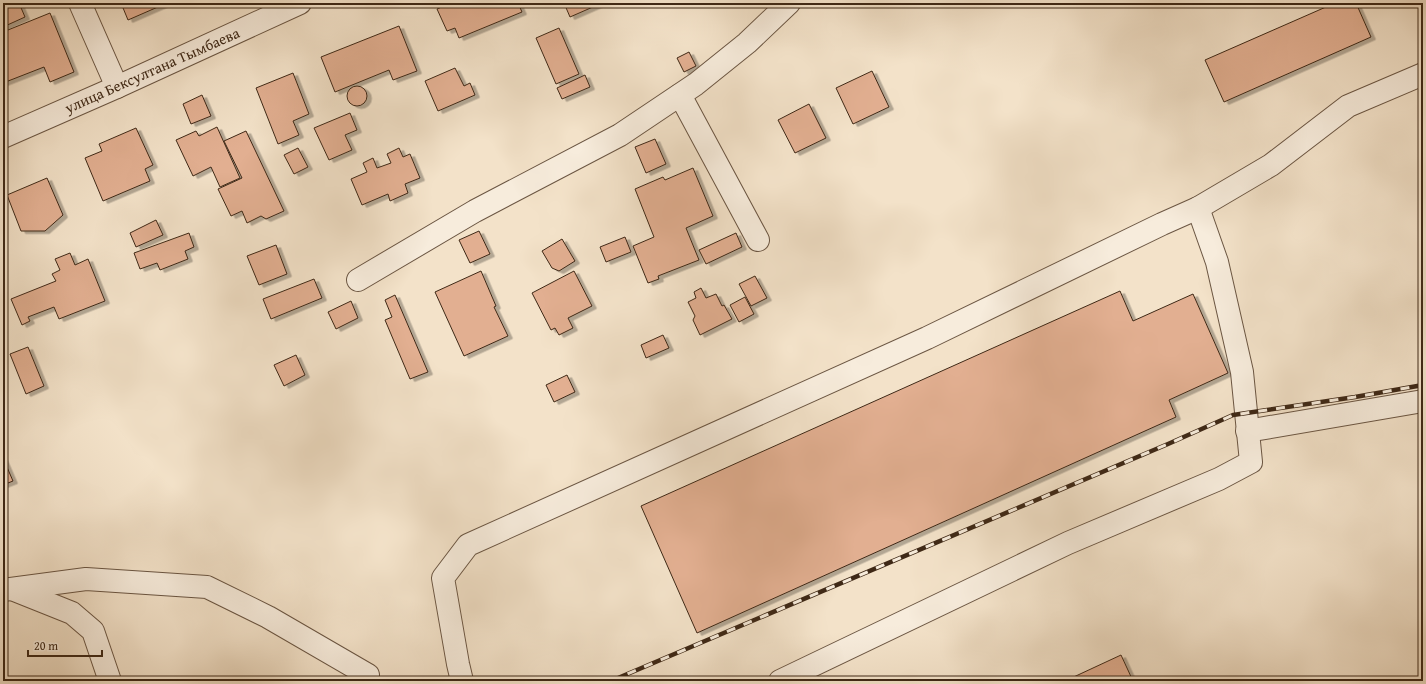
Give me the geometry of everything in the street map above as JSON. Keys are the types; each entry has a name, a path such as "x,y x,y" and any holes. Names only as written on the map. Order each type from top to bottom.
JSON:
{"street":[{"path":"80,3 117,87"},
{"name":"улица Бексултана Тымбаева","path":"3,137 117,87 300,3"},
{"path":"358,280 475,211 620,135 696,84 747,43 789,3"},
{"path":"462,681 443,578 468,545 927,338 1198,208 1271,165 1348,106 1423,74"},
{"path":"680,95 758,240"},
{"path":"780,681 1068,542 1219,479 1251,462 1242,372 1217,262 1198,208"},
{"path":"1247,431 1423,401"},
{"path":"7,590 86,580 207,587 268,617 368,675"},
{"path":"7,590 72,613 93,631 110,681"}],"building":[{"path":"3,3 19,3 25,17 3,27"},
{"path":"121,3 167,3 128,20"},
{"path":"451,3 518,3 522,12 459,38 455,28 447,31 437,9"},
{"path":"564,3 602,3 570,17"},
{"path":"1335,3 1356,3 1371,37 1224,102 1205,60"},
{"path":"50,13 74,72 50,82 44,67 3,83 3,32"},
{"path":"399,26 417,71 393,80 389,70 335,92 321,57"},
{"path":"559,28 579,74 556,84 536,38"},
{"path":"689,52 696,66 684,72 677,58"},
{"path":"455,68 464,86 470,83 475,95 438,111 425,81"},
{"path":"872,71 889,107 853,124 836,88"},
{"path":"293,73 309,114 293,121 299,135 278,144 256,88"},
{"path":"585,75 590,87 562,99 557,88"},
{"path":"357,86 364,89 367,96 364,103 357,106 350,103 347,96 350,89"},
{"path":"202,95 211,116 191,124 183,104"},
{"path":"809,104 826,138 795,153 778,120"},
{"path":"350,113 357,130 345,135 352,150 329,160 314,128"},
{"path":"217,127 240,178 220,187 211,167 193,176 176,140 196,131 199,136"},
{"path":"136,128 153,165 145,169 150,181 103,201 85,158 102,151 99,144"},
{"path":"246,131 284,211 266,219 261,216 247,223 242,211 231,216 218,189 242,178 224,141"},
{"path":"655,139 666,164 646,173 635,147"},
{"path":"298,148 308,167 294,174 284,155"},
{"path":"399,148 403,157 410,154 420,178 405,184 408,193 390,201 388,194 362,205 351,179 367,172 363,163 373,158 377,168 391,163 387,154"},
{"path":"693,168 713,216 686,228 699,260 658,276 659,279 648,283 633,246 654,237 635,189 663,177 665,180"},
{"path":"47,178 63,215 45,231 21,231 7,195"},
{"path":"156,220 163,235 136,247 130,233"},
{"path":"479,231 490,254 470,263 459,240"},
{"path":"189,233 194,247 185,251 188,259 160,270 157,263 140,269 134,253"},
{"path":"736,233 742,247 706,264 699,250"},
{"path":"625,237 631,252 606,262 600,247"},
{"path":"562,239 575,261 559,271 552,268 542,251"},
{"path":"276,245 287,274 259,285 247,256"},
{"path":"70,253 75,265 88,259 105,301 59,319 54,307 28,317 30,321 22,325 11,299 56,281 52,274 60,270 55,259"},
{"path":"481,271 496,306 494,307 508,336 464,356 435,292"},
{"path":"574,271 592,306 568,318 573,328 559,335 555,328 551,330 532,293"},
{"path":"755,276 767,298 751,306 739,284"},
{"path":"314,279 322,298 271,319 263,299"},
{"path":"701,288 706,298 716,294 722,306 724,305 732,319 700,335 693,320 695,316 688,302 696,298 694,292"},
{"path":"1120,291 1133,321 1193,294 1228,373 1169,400 1176,417 697,633 641,506"},
{"path":"395,295 428,372 410,379 385,320 392,317 385,300"},
{"path":"745,297 754,314 739,322 730,305"},
{"path":"351,301 358,318 336,329 328,312"},
{"path":"663,335 669,348 646,358 641,345"},
{"path":"28,347 44,386 26,394 10,354"},
{"path":"296,355 305,375 284,386 274,365"},
{"path":"567,375 575,392 554,402 546,385"},
{"path":"3,458 13,481 3,485"},
{"path":"1121,655 1133,681 1065,681"}],"railway":[{"path":"611,681 1233,415 1355,397 1423,385"}]}
